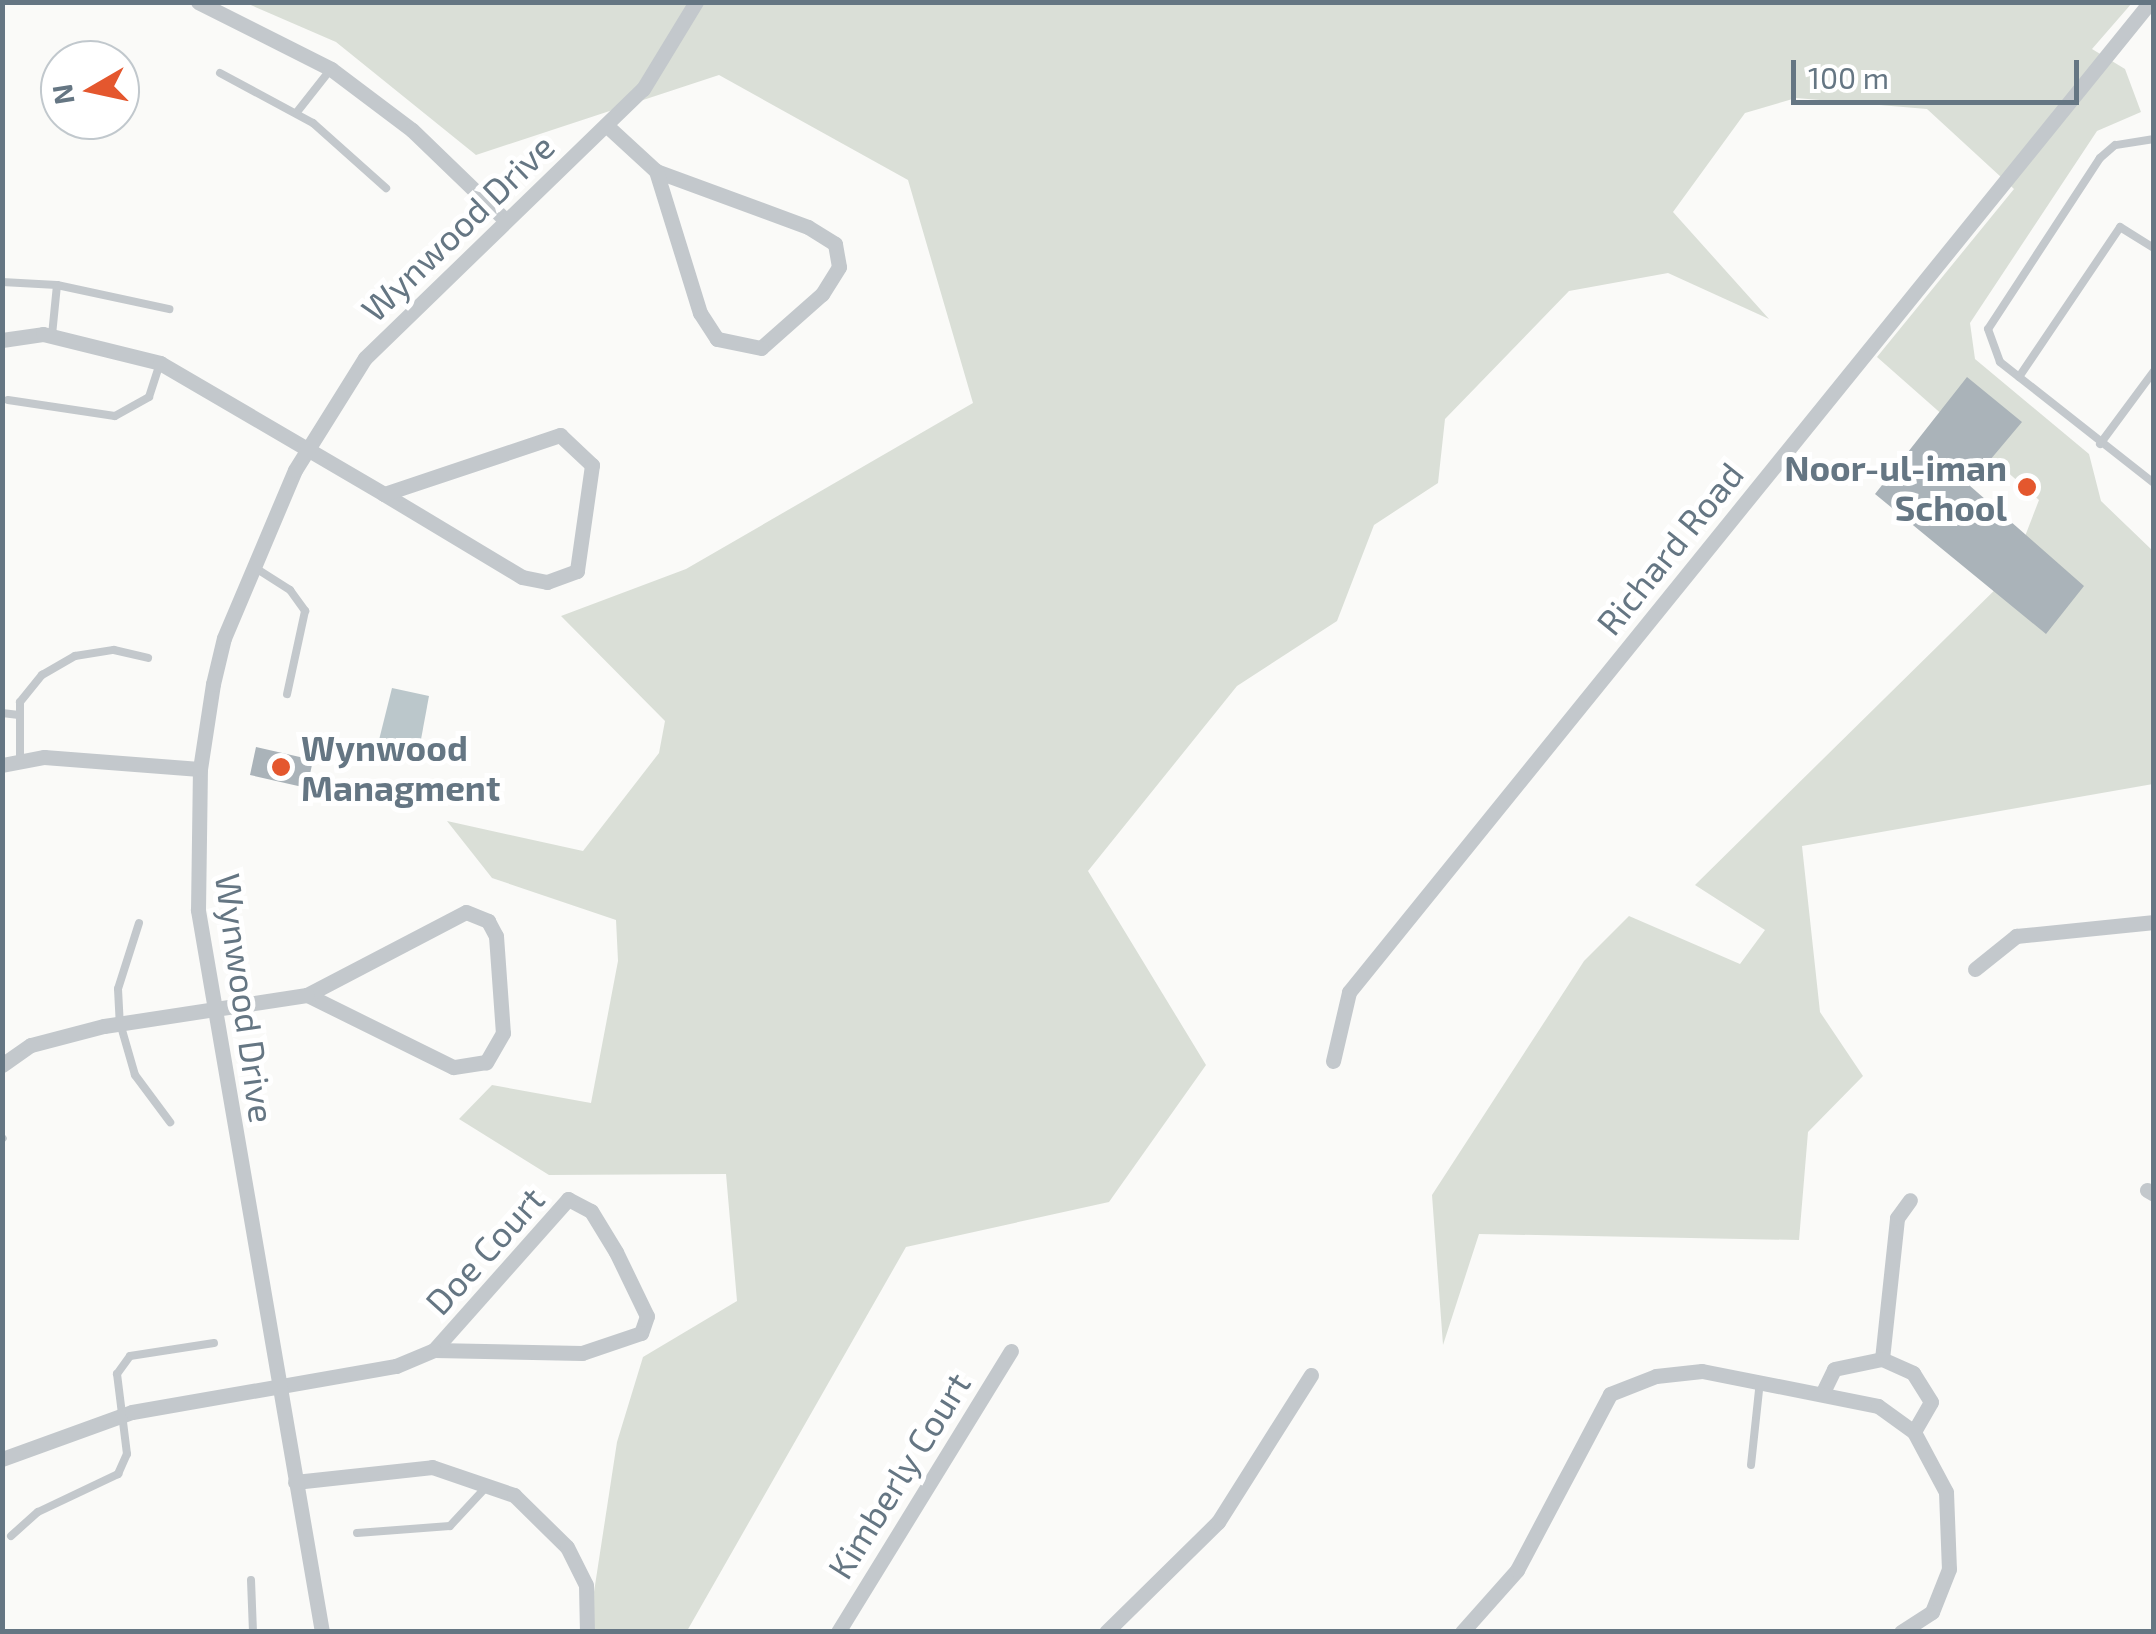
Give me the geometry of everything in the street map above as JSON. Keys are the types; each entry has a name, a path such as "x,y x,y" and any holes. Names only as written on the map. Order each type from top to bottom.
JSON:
{"street":[{"path":"198,2 330,68 412,130 502,218"},
{"name":"Wynwood Drive","path":"322,1632 212,1007 196,878 200,769 224,638 310,448 365,358 502,218 643,89 696,2"},
{"name":"Richard Road","path":"1334,1061 1349,992 2150,2"},
{"path":"606,125 656,172 808,227 835,244 838,267 822,294 761,348 718,340 700,313 656,172"},
{"path":"2,340 52,335 160,364 310,448 384,494 522,577 547,582 577,571 592,466 574,442 548,436 384,494"},
{"path":"2,765 44,757 200,769"},
{"path":"2,1065 31,1045 120,1022 307,995 466,912 488,921 496,936 503,1033 486,1062 452,1067 307,995"},
{"path":"1976,970 2016,936 2154,922"},
{"name":"Doe Court","path":"279,1388 396,1366 434,1350 582,1352 635,1338 648,1316 591,1210 568,1199 434,1350"},
{"path":"1882,1359 1897,1218 1910,1200"},
{"name":"Kimberly Court","path":"838,1632 1012,1351"},
{"path":"1823,1392 1834,1369 1882,1359 1913,1373 1930,1402 1914,1432"},
{"path":"1462,1632 1518,1570 1610,1394 1656,1376 1702,1371 1823,1392 1878,1406 1914,1432 1946,1492 1948,1569 1932,1612 1900,1632"},
{"path":"1106,1632 1218,1522 1311,1375"},
{"path":"2,1459 121,1416 279,1388"},
{"path":"295,1482 406,1466 458,1471 514,1495 567,1547 586,1586 586,1632"}],"lane":[{"path":"297,112 330,68"},
{"path":"220,73 297,112 386,188"},
{"path":"2154,139 2116,145 2100,158 1993,315 1990,346 2019,377 2154,483"},
{"path":"2019,377 2120,228 2154,248"},
{"path":"2,282 56,285 169,310"},
{"path":"52,335 56,285"},
{"path":"8,400 115,416 148,397 160,364"},
{"path":"2100,444 2154,371"},
{"path":"254,567 290,590 305,612 287,694"},
{"path":"20,762 19,716 42,675 75,656 114,650 148,658"},
{"path":"2,713 19,716"},
{"path":"138,923 118,989 120,1022 135,1074 170,1122"},
{"path":"11,1536 38,1512 118,1474 127,1454 118,1374 130,1356 214,1343"},
{"path":"1751,1465 1760,1381"},
{"path":"357,1533 450,1526 488,1485"},
{"path":"250,1580 253,1632"}],"shaded area":[{"path":"246,3 2132,3 2092,49 2125,69 2141,112 2097,131 1970,323 1975,359 2089,454 2101,501 2153,551 2153,784 1802,846 1820,1012 1863,1076 1808,1132 1799,1240 1479,1234 1443,1345 1432,1195 1584,961 1629,916 1740,964 1765,930 1695,885 2010,575 2039,500 1877,357 2014,189 1927,109 1796,98 1745,113 1673,212 1769,319 1668,273 1569,291 1445,419 1438,483 1374,525 1337,621 1237,686 1088,871 1206,1065 1109,1202 906,1247 687,1631 588,1631 617,1442 643,1357 737,1301 726,1174 549,1175 459,1119 492,1085 591,1103 618,961 616,920 492,878 447,821 583,851 659,753 665,721 561,616 686,569 973,403 908,180 719,75 476,155 336,42"},
{"path":"392,688 429,696 417,761 376,752"}],"building":[{"path":"1967,377 2022,422 1969,485 2084,586 2046,634 1875,494"},
{"name":"Wynwood Managment","path":"256,747 313,760 307,788 250,775"}],"place":[{"name":"Noor-ul-iman School","path":"2027,487"},
{"name":"Wynwood Managment","path":"281,767"}]}
